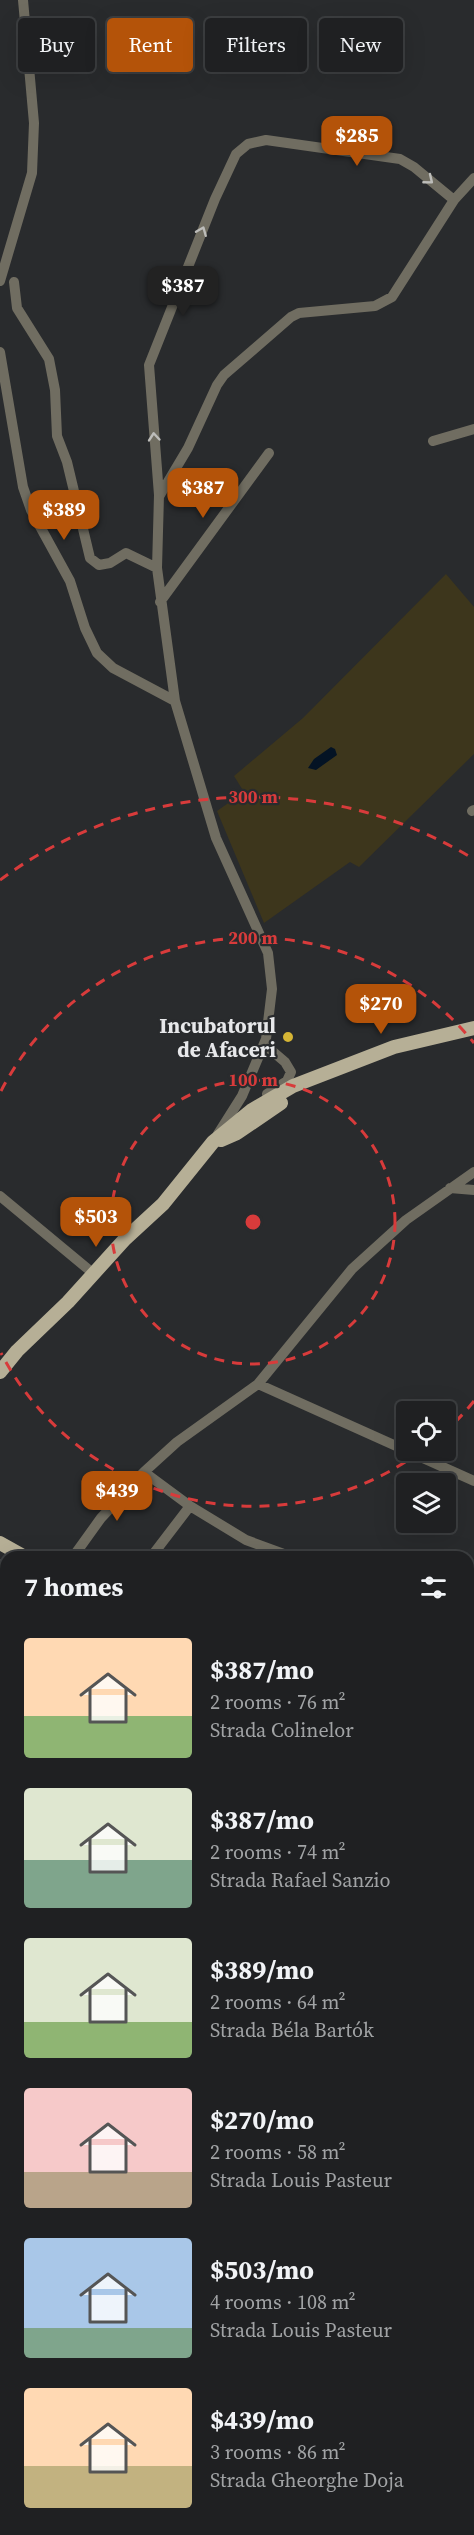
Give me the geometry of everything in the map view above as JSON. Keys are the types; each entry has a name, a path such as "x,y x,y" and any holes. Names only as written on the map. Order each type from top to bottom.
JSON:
{"main road":[{"path":"0,1372 17,1351 68,1302 125,1239 163,1204 213,1142 251,1108 293,1086 394,1047 474,1028"},
{"path":"213,1142 224,1140 237,1133 291,1096 300,1085"},
{"path":"0,1543 14,1551"}],"street":[{"path":"0,281 32,173 34,123 22,0"},
{"path":"213,1142 242,1096 264,1044 272,989 268,953 216,838 176,701 160,602 157,568 159,495 149,365 215,199 239,150 253,142 266,140 395,158 414,167 454,200"},
{"path":"159,495 188,448 217,385 224,375 291,317 299,313 375,306 392,297 454,200 474,177"},
{"path":"14,282 18,308 49,359 55,390 57,436 68,462 90,558 99,565 110,563 126,553 157,568"},
{"path":"0,351 23,487 31,510 70,581 85,628 97,653 112,668 176,701"},
{"path":"433,441 474,429"},
{"path":"160,602 269,453"},
{"path":"242,1096 251,1108 287,1081 291,1072 285,1062 264,1044"},
{"path":"77,1551 101,1518 144,1472 177,1442 258,1384 352,1269 406,1220 474,1172"},
{"path":"450,1188 474,1190"},
{"path":"0,1196 94,1274"},
{"path":"258,1384 474,1481"},
{"path":"144,1472 190,1506 246,1540 276,1551"},
{"path":"156,1551 190,1506"}],"shaded area":[{"path":"446,574 474,607 474,754 359,867 350,862 264,923 217,811 244,792 234,776 303,718"}],"water":[{"path":"331,747 335,749 337,755 316,770 308,768 314,759"}],"place":[{"name":"Incubatorul de Afaceri","path":"288,1037"}]}
